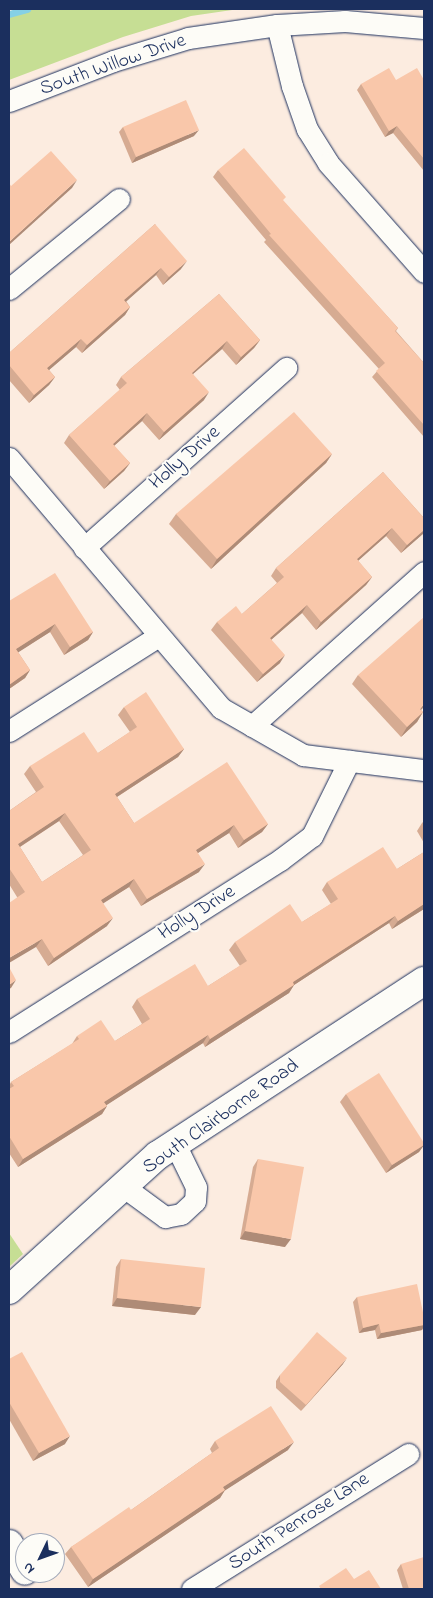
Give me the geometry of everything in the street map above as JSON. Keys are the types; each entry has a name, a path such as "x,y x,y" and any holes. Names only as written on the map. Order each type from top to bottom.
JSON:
{"street":[{"name":"South Willow Drive","path":"9,102 113,61 188,38 277,25 345,21 424,28"},
{"path":"277,25 292,86 311,136 328,164 424,272"},
{"path":"9,289 119,199"},
{"name":"Holly Drive","path":"84,548 286,368"},
{"path":"9,458 157,637 220,708 303,755 424,770"},
{"path":"252,726 424,572"},
{"path":"9,731 157,637"},
{"name":"Holly Drive","path":"9,1032 280,860 312,836 349,760"},
{"name":"South Clairborne Road","path":"9,1290 175,1144 424,981"},
{"path":"124,1187 165,1217 181,1214 195,1201 196,1187 175,1144"},
{"name":"South Penrose Lane","path":"192,1589 408,1454"}],"green space":[{"path":"27,9 239,9 191,16 123,37 9,80 9,14"},
{"path":"9,1233 23,1254 9,1267"}],"building":[{"path":"389,68 396,80 417,68 424,80 424,159 397,126 389,131 361,84"},
{"path":"186,100 199,130 136,157 123,127"},
{"path":"244,148 286,197 283,200 398,328 395,331 424,363 424,425 376,371 385,363 269,235 271,234 218,170"},
{"path":"51,151 77,180 9,242 9,183 11,186"},
{"path":"155,224 187,261 169,277 161,268 124,300 130,307 87,345 81,339 47,368 55,377 34,395 9,365 9,353"},
{"path":"219,294 260,340 241,357 227,341 192,373 209,392 164,432 147,413 113,444 130,463 110,481 69,435 127,383 121,377"},
{"path":"294,412 332,454 217,559 176,514"},
{"path":"383,472 424,518 424,530 407,545 392,528 357,559 372,577 321,622 307,605 270,638 285,655 263,674 217,622 236,606 242,614 284,577 276,568"},
{"path":"55,573 93,632 70,647 55,624 16,649 30,670 9,685 9,601"},
{"path":"424,617 424,704 420,709 423,712 407,727 358,675"},
{"path":"146,692 184,749 115,794 134,823 227,762 268,824 244,840 234,825 196,850 205,864 147,899 134,879 101,900 113,918 54,958 42,939 9,958 9,903 25,892 9,868 9,811 44,787 30,766 84,732 98,753 137,727 124,707","holes":["65,813 91,850 42,882 18,844"]},
{"path":"383,847 397,869 424,852 424,904 398,921 395,916 293,982 294,985 210,1039 208,1035 104,1102 107,1106 23,1159 9,1136 9,1089 14,1086 11,1082 79,1039 77,1036 101,1020 115,1041 150,1019 137,999 195,964 208,986 247,961 235,942 290,904 302,922 338,899 327,882"},
{"path":"9,967 16,980 9,985"},
{"path":"379,1073 424,1143 424,1145 392,1165 346,1094"},
{"path":"258,1159 304,1167 291,1239 245,1231"},
{"path":"121,1259 205,1268 201,1307 117,1298"},
{"path":"417,1284 424,1325 381,1333 379,1324 363,1328 357,1297"},
{"path":"317,1332 347,1358 306,1405 280,1382 280,1375"},
{"path":"22,1352 70,1436 39,1453 9,1402 9,1359"},
{"path":"271,1406 294,1442 223,1487 225,1490 93,1579 71,1547 129,1507 131,1510 219,1448 215,1441"},
{"path":"424,1557 424,1589 409,1589 401,1564"},
{"path":"346,1568 354,1579 369,1570 381,1589 321,1589 319,1586"}],"waterway":[{"path":"9,14 27,9"}]}
